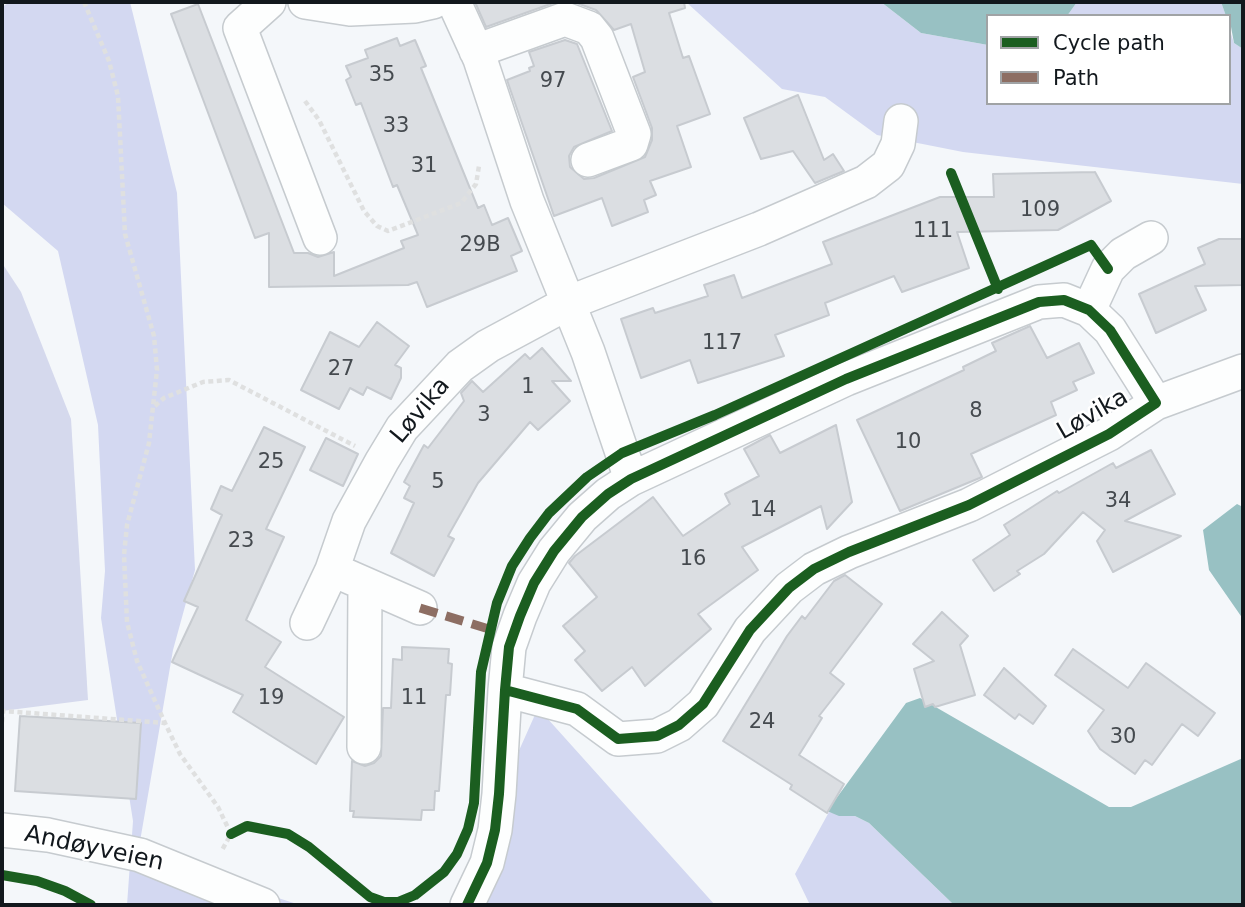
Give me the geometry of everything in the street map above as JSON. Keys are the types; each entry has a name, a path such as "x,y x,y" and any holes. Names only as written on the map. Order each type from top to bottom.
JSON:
{"street":[{"path":"269,2 240,27 320,238"},
{"path":"305,2 350,9 415,6 433,2"},
{"path":"454,2 476,51 527,201 568,303 631,479"},
{"path":"476,51 565,19 589,27 597,37 634,134 631,144 589,160"},
{"name":"Løvika","path":"307,623 332,570 349,521 382,461 402,428 460,366 488,346 568,303 759,229 866,182 888,165 898,144 901,121"},
{"path":"467,905 487,863 495,830 509,647 534,583 582,517 631,479 846,379 1027,306 1064,300 1089,310 1108,269 1123,254 1151,238"},
{"name":"Løvika","path":"1089,310 1110,330 1156,403"},
{"name":"Løvika","path":"505,690 576,709 618,739 657,736 679,725 702,704 750,630 789,588 814,569 849,552 969,505 1109,434 1156,403 1243,371"},
{"path":"332,570 421,608"},
{"path":"364,747 365,584"},
{"name":"Andøyveien","path":"2,830 48,835 140,855 263,905"}],"path":[{"path":"84,2 109,61 118,96 125,234 154,336 157,370 155,407 127,525 123,583 127,622 137,661 180,754 235,831 215,861"},
{"path":"298,92 319,120 364,211 377,226 388,232 461,202 480,173 479,160"},
{"path":"155,407 164,398 203,382 229,380 382,461"},
{"path":"2,722 3,711 164,723"}],"shaded area":[{"path":"10,2 130,2 177,193 195,570 173,650 138,853 300,905 127,905 133,821 101,618 105,571 98,425 58,251 2,203 2,7"},
{"path":"686,2 881,2 921,33 986,45 986,105 1231,105 1231,34 1234,43 1243,49 1243,184 963,152 877,135 825,97 782,89"},
{"path":"881,2 1077,2 1068,14 986,14 986,45 921,33"},
{"path":"1077,2 1221,2 1225,14 1068,14"},
{"path":"1221,2 1243,2 1243,49 1234,43 1231,14 1225,14"},
{"path":"2,263 21,292 71,419 88,700 2,711"},
{"path":"1237,504 1243,507 1243,619 1209,570 1203,530"},
{"path":"920,698 1109,807 1131,807 1243,758 1243,905 954,905 869,823 855,816 839,816 827,811 906,703"},
{"path":"538,708 715,905 450,905"},
{"path":"829,812 855,816 869,823 954,905 810,905 795,874"}],"building":[{"path":"475,2 556,2 486,27"},
{"path":"574,2 684,2 685,8 669,13 683,58 689,56 710,114 677,126 691,167 650,181 656,195 644,200 648,212 612,226 602,198 554,216 507,80 530,71 529,68 534,66 529,52 565,40 577,44 612,131 574,147 569,156 570,167 584,179 594,178 645,157 652,140 652,128 633,77 645,72 631,24 614,30 596,10"},
{"path":"198,4 294,253 308,253 318,257 334,252 334,276 404,248 401,241 418,235 397,185 393,187 361,103 356,105 346,80 351,77 346,66 368,58 365,50 397,38 400,46 415,40 426,66 421,68 478,208 484,205 492,225 508,218 522,251 511,256 517,271 427,307 417,282 408,285 269,287 269,233 255,238 171,14"},
{"path":"798,95 824,160 833,154 844,171 815,183 793,151 761,159 744,118"},
{"path":"1095,172 1111,201 1058,230 957,232 969,268 902,292 894,276 825,303 829,315 775,335 784,356 698,383 690,360 641,378 621,319 653,308 655,313 708,296 704,285 734,275 742,298 832,264 823,242 940,197 994,197 993,174"},
{"path":"1219,239 1243,239 1243,285 1195,286 1206,310 1156,333 1139,294 1205,264 1198,248"},
{"path":"377,322 409,346 395,365 401,368 401,378 391,399 367,387 363,395 350,388 339,409 301,390 330,332 359,347"},
{"path":"1030,326 1047,358 1079,343 1094,373 1073,382 1077,390 1051,402 1056,415 971,454 982,477 900,511 857,420 964,370 963,367 996,351 992,343"},
{"path":"542,348 571,381 552,381 570,401 538,430 530,422 478,483 448,536 454,539 434,576 391,553 414,503 404,498 410,486 404,482 424,445 428,448 464,401 461,393 472,381 483,392 525,354 530,359"},
{"path":"836,425 852,502 827,529 821,506 742,547 758,570 698,614 711,629 645,686 632,667 602,691 575,660 585,651 563,626 597,597 569,563 575,556 653,497 683,536 730,504 725,494 759,476 744,449 770,435 780,453"},
{"path":"264,427 305,447 266,529 284,537 246,620 281,642 265,667 344,717 316,764 233,712 243,695 172,662 198,607 184,601 222,515 211,509 221,486 232,491"},
{"path":"326,438 358,454 343,486 310,470"},
{"path":"1151,450 1175,494 1125,521 1181,536 1113,572 1097,541 1105,530 1083,512 1044,554 1017,571 1020,574 994,591 973,560 1010,535 1004,525 1057,491 1059,493 1113,463 1116,468"},
{"path":"845,575 882,604 830,673 844,684 819,716 822,718 799,755 844,784 827,813 790,789 792,785 723,741 787,636 802,616 805,619 834,581"},
{"path":"942,612 968,636 960,645 975,695 935,707 933,704 925,707 914,669 934,661 913,644"},
{"path":"402,647 449,649 448,663 452,664 450,695 446,695 439,791 435,791 434,810 422,810 421,820 353,817 354,811 350,811 352,761 365,766 374,763 381,756 383,708 391,708 393,659 402,660"},
{"path":"1073,649 1128,688 1146,663 1215,713 1198,736 1182,724 1152,765 1145,760 1135,774 1100,749 1088,731 1104,710 1055,675"},
{"path":"1004,668 1046,706 1033,724 1019,714 1015,719 984,695"},
{"path":"20,716 141,723 136,799 15,791"}],"marked path":[{"path":"420,608 489,629"}],"cycle path":[{"path":"951,173 998,289"},
{"path":"231,834 247,826 288,834 309,847 370,897 384,902 398,902 415,895 444,872 457,854 468,829 474,803 481,672 497,603 512,566 549,513 587,477 622,453 715,415 1091,245 1108,269"},
{"path":"467,905 487,863 495,830 499,794 505,690 509,647 534,583 554,551 582,517 608,494 631,479 846,379 1039,302 1064,300 1089,310 1110,330 1156,403 1109,434 969,505 849,552 814,569 789,588 750,630 703,704 679,725 657,736 618,739 577,709 505,690"},
{"path":"2,875 37,881 65,891 91,905"}]}
